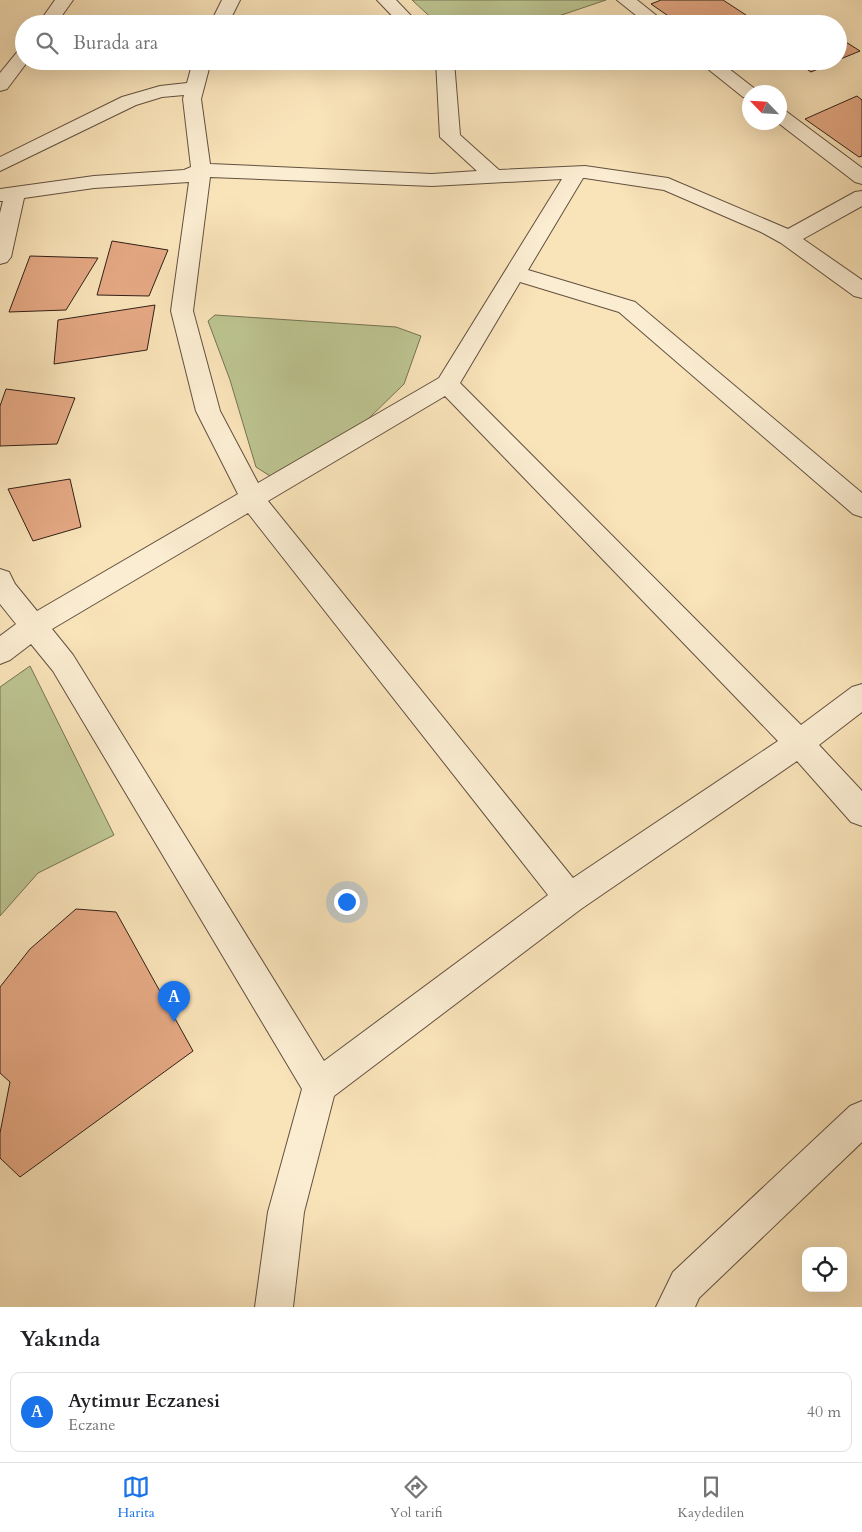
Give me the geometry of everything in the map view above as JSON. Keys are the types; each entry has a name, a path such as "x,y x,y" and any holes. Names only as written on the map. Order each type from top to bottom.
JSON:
{"street":[{"path":"53,15 64,0"},
{"path":"224,15 231,0"},
{"path":"386,0 401,15"},
{"path":"626,0 646,15"},
{"path":"0,85 15,66"},
{"path":"200,70 192,99 201,170 182,312 208,411 263,514 570,898"},
{"path":"446,70 450,137 495,177"},
{"path":"719,70 742,87"},
{"path":"0,165 129,101 160,92 195,88"},
{"path":"787,121 862,178"},
{"path":"0,257 8,194 94,182 187,176 201,170 432,180 585,172 668,184 768,227 788,238 862,291"},
{"path":"0,652 34,627 448,384 576,173"},
{"path":"788,238 862,197"},
{"path":"514,274 627,307 862,507"},
{"path":"448,384 798,743 862,812"},
{"path":"0,580 5,591 63,664 320,1086"},
{"path":"274,1307 286,1212 320,1086 570,898 798,743 862,696"},
{"path":"675,1307 686,1285 862,1118"}],"green space":[{"path":"412,0 606,0 562,15 428,15"},
{"path":"215,315 396,327 421,336 404,384 365,422 270,476 256,467 230,380 208,321"},
{"path":"30,666 114,835 38,873 0,916 0,687"}],"building":[{"path":"661,0 723,0 746,15 667,15 651,4"},
{"path":"847,43 860,51 847,56"},
{"path":"857,96 862,100 862,156 859,157 805,119"},
{"path":"112,241 168,250 149,296 97,295"},
{"path":"30,256 98,258 66,310 9,312"},
{"path":"155,305 147,350 54,364 58,320"},
{"path":"6,389 75,398 57,444 0,446 0,406"},
{"path":"70,479 81,527 33,541 8,489"},
{"path":"76,909 116,912 193,1051 20,1177 0,1158 0,1133 10,1082 0,1073 0,987 30,949"}],"place":[{"name":"Aytimur Eczanesi","path":"174,1022"}]}
